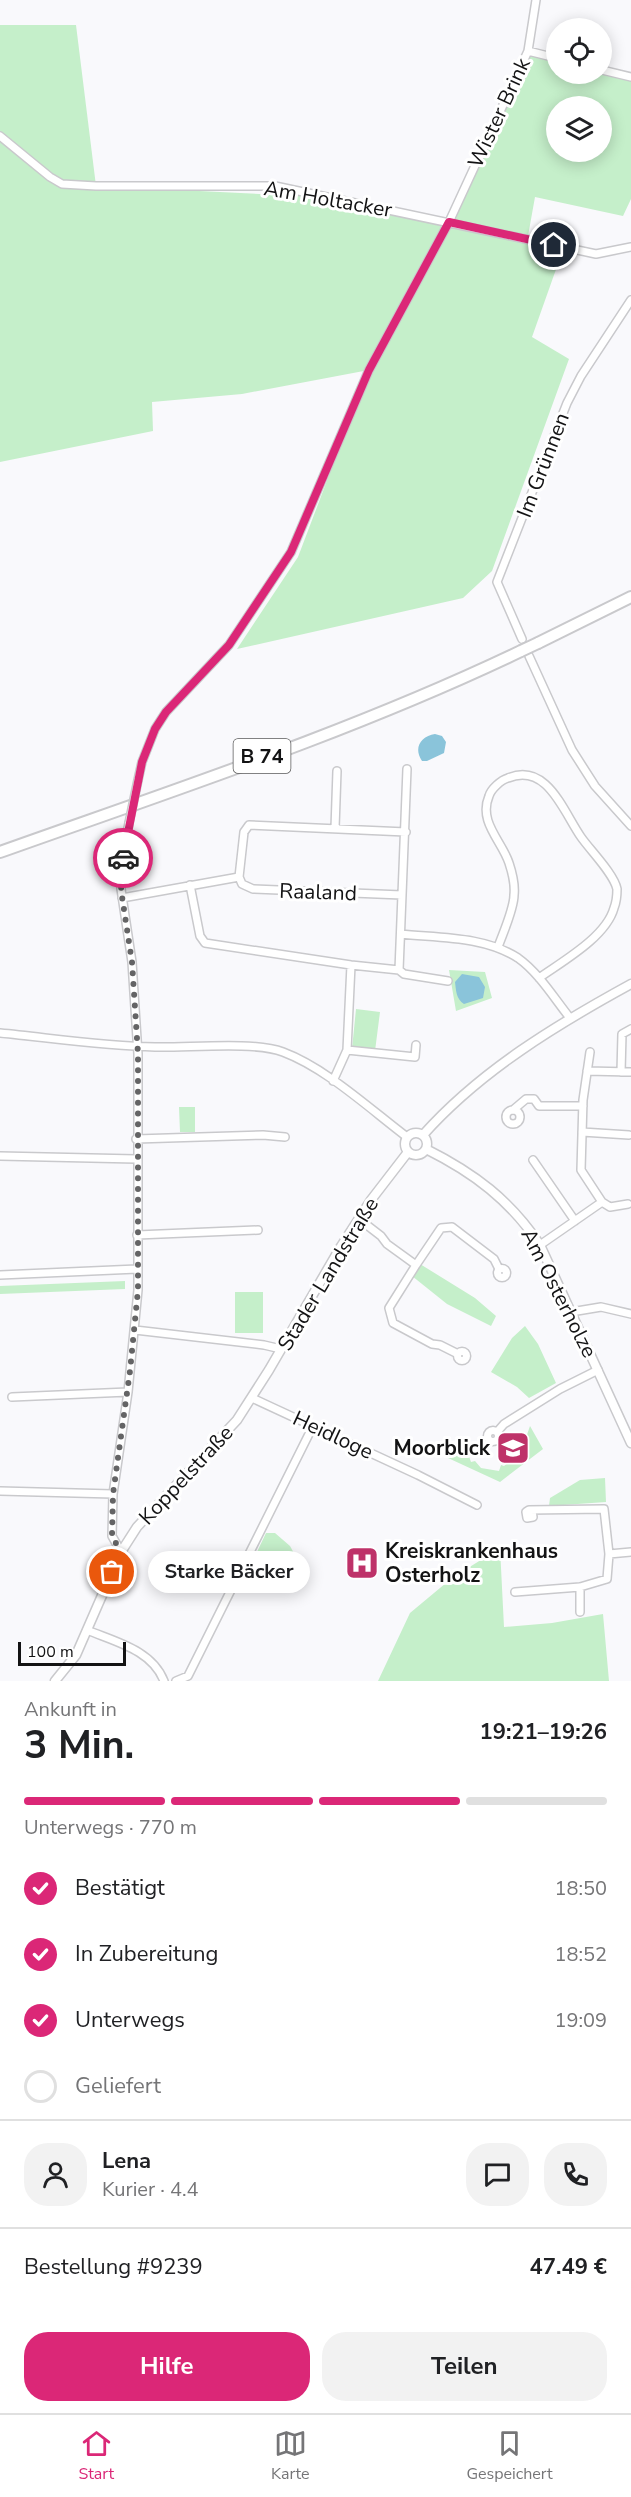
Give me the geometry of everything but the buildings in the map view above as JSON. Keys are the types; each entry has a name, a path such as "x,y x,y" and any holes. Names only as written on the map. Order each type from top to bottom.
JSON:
{"main road":[{"name":"B 74","path":"0,852 346,726 525,653 538,644 631,597"}],"street":[{"name":"Wister Brink","path":"121,1552 112,1536 113,1494 135,1330 137,1234 136,1046 132,962 122,898 121,873 142,762 155,729 166,712 229,645 291,552 369,370 449,222 528,51 536,0"},
{"path":"528,51 546,56"},
{"path":"612,72 631,77"},
{"name":"Am Holtacker","path":"0,136 50,177 62,184 275,186 596,254 631,247"},
{"name":"Im Grünnen","path":"522,639 497,582 567,403 581,375 631,300"},
{"path":"525,653 572,750 595,786 631,826"},
{"path":"399,970 407,768"},
{"path":"335,828 338,771"},
{"path":"498,947 514,896 509,862 491,831 486,812 489,795 502,780 525,773 535,776 547,786 582,838 600,860 617,889 614,909 590,942 539,978"},
{"path":"122,898 239,877 244,832 249,825 406,832"},
{"name":"Raaland","path":"239,877 242,884 253,889 402,896"},
{"path":"190,885 200,936 205,943 399,970 404,974 448,981"},
{"path":"401,934 453,938 498,947 519,959 539,978 570,1018"},
{"path":"333,1081 347,1050 351,965"},
{"path":"423,1135 485,1078 570,1018 631,984"},
{"path":"621,1072 622,1034 631,1029"},
{"path":"0,1033 136,1046 258,1047 274,1050 298,1059 333,1081 407,1137"},
{"path":"347,1050 415,1057 416,1044"},
{"path":"590,1052 583,1106 581,1170 602,1202 610,1207 628,1204"},
{"path":"587,1071 631,1072"},
{"path":"513,1110 526,1099 534,1099 539,1106 583,1106"},
{"path":"582,1132 629,1135"},
{"path":"415,1133 423,1135 427,1141 426,1149 418,1155 408,1152 405,1145 407,1137 415,1133"},
{"path":"136,1139 263,1135 285,1137"},
{"name":"Am Osterholze","path":"426,1149 460,1166 491,1188 525,1222 540,1245 631,1443"},
{"name":"Stader Landstraße","path":"252,1398 359,1219 408,1152"},
{"path":"0,1156 136,1159"},
{"path":"533,1160 575,1221"},
{"path":"540,1245 602,1202"},
{"path":"359,1219 381,1236 387,1244 416,1265"},
{"path":"458,1354 440,1345 432,1344 393,1323 389,1308 441,1228 452,1227 494,1259 499,1269"},
{"path":"137,1234 258,1230"},
{"path":"0,1275 137,1269"},
{"path":"571,1312 601,1307 631,1314"},
{"path":"135,1330 281,1349"},
{"path":"498,1432 504,1424 560,1389 598,1370"},
{"path":"12,1397 128,1392"},
{"name":"Heidloge","path":"252,1398 477,1505"},
{"name":"Koppelstraße","path":"55,1681 76,1655 121,1552 137,1527 228,1432 252,1398"},
{"path":"176,1681 188,1676 313,1426"},
{"path":"0,1491 113,1494"},
{"path":"515,1592 580,1587 607,1579 609,1554 604,1509 532,1511"},
{"path":"609,1554 631,1552"},
{"path":"580,1587 580,1612"},
{"path":"87,1630 144,1655 156,1666 164,1681"}],"green space":[{"path":"0,25 76,25 96,186 303,196 449,221 531,55 546,59 546,84 612,84 612,77 631,81 631,199 623,216 535,197 528,236 565,244 532,337 569,359 492,571 463,598 237,649 298,557 369,370 242,394 152,402 153,431 0,462"},
{"path":"449,970 485,972 492,998 456,1011"},
{"path":"356,1009 380,1012 375,1051 352,1049"},
{"path":"179,1107 195,1107 195,1132 180,1132"},
{"path":"420,1264 475,1298 496,1316 491,1326 447,1304 412,1276"},
{"path":"125,1281 125,1289 0,1294 0,1286"},
{"path":"235,1292 263,1292 263,1333 235,1333"},
{"path":"525,1326 538,1344 556,1383 529,1398 517,1387 491,1372 512,1338"},
{"path":"530,1426 543,1449 500,1482 435,1452 439,1445 454,1450 465,1445 471,1462 475,1461 481,1468 499,1471 501,1465 504,1466 510,1461 515,1462 517,1455 520,1455"},
{"path":"605,1478 606,1502 549,1506 550,1498 580,1480"},
{"path":"266,1533 275,1533 290,1546 295,1555 286,1576 276,1586 270,1588 239,1590"},
{"path":"500,1548 504,1627 552,1623 603,1614 609,1681 378,1681 410,1613 452,1578"}],"water":[{"path":"435,734 442,736 446,742 444,753 422,761 418,747 422,740"},
{"path":"462,974 479,977 485,987 483,998 464,1004 459,1000 455,982"}],"way so far":[{"path":"112,1572 121,1552 112,1536 113,1494 130,1371 138,1290 136,1139 138,1054 132,962 121,890 123,858"}],"place":[{"name":"Moorblick","path":"513,1448"},
{"name":"Kreiskrankenhaus Osterholz","path":"362,1563"},
{"name":"Starke Bäcker","path":"112,1572"}],"route":[{"path":"123,858 142,762 155,729 166,712 229,645 291,552 369,370 449,222 554,245"}]}
